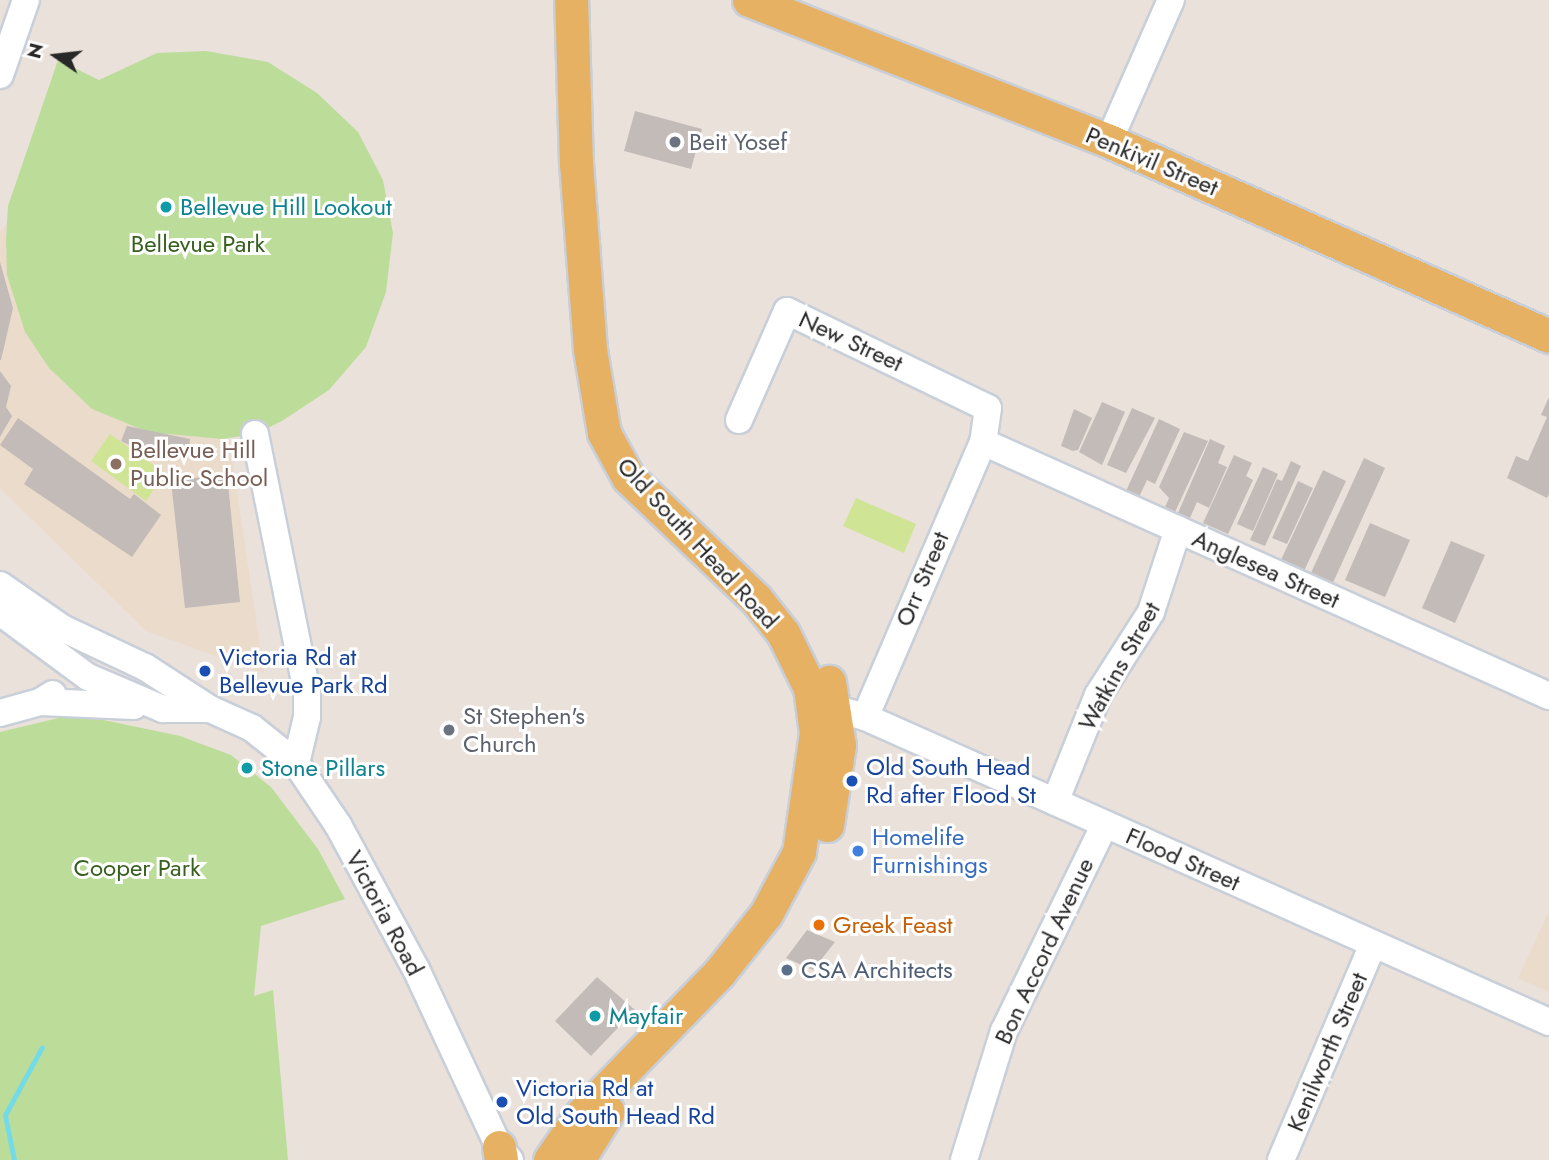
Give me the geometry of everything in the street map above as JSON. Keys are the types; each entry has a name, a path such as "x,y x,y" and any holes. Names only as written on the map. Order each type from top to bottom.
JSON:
{"main road":[{"name":"Penkivil Street","path":"749,0 1109,141 1549,336"},
{"name":"Old South Head Road","path":"575,1 590,349 604,433 628,477 769,614 798,662 838,711 839,745 827,827 815,871 801,898 771,939 603,1117 578,1160"},
{"name":"Old South Head Road","path":"550,1160 581,1115 727,964 791,873 808,797 838,711"}],"street":[{"path":"0,75 26,0"},
{"path":"1109,141 1171,0"},
{"name":"New Street","path":"739,420 786,311 983,402 990,416 983,442"},
{"path":"255,434 307,693 307,718 296,763"},
{"name":"Orr Street","path":"838,711 983,442"},
{"name":"Anglesea Street","path":"983,442 1549,696"},
{"name":"Watkins Street","path":"1055,802 1098,695 1151,612 1178,529"},
{"name":"Victoria Road","path":"0,584 87,640 169,680 210,709 252,728 296,763 338,825 416,969 503,1156"},
{"name":"Victoria Road","path":"0,612 70,666 163,709 210,709"},
{"path":"40,702 61,689 70,666 87,640"},
{"path":"0,698 47,679 70,666"},
{"path":"0,713 40,702 78,700 163,709"},
{"name":"Flood Street","path":"838,711 1055,802 1549,1022"},
{"name":"Bon Accord Avenue","path":"964,1160 1004,1031 1105,824"},
{"name":"Kenilworth Street","path":"1281,1160 1373,944"}],"shaded area":[{"name":"Bellevue Hill Public School","path":"7,223 6,239 49,368 92,409 148,432 229,438 264,673 146,631 0,488 0,232"},
{"path":"1549,911 1549,992 1518,978"}],"green space":[{"name":"Bellevue Park","path":"206,51 268,62 317,93 358,132 383,180 393,233 386,292 366,347 329,390 282,421 255,434 222,439 148,432 92,409 49,368 25,332 7,275 8,206 58,60 99,80 157,53"},
{"path":"110,434 165,473 146,501 91,461"},
{"path":"856,498 916,524 904,553 843,526"},
{"name":"Cooper Park","path":"75,714 180,736 231,755 271,787 318,849 345,899 261,926 254,996 273,990 288,1160 0,1160 0,732"}],"building":[{"path":"635,111 702,129 691,169 624,151"},
{"path":"0,262 13,308 1,360 0,360"},
{"path":"0,371 11,386 6,407 12,416 0,437"},
{"path":"1549,397 1547,498 1507,478 1516,456 1528,461 1547,417 1541,415"},
{"path":"1102,402 1125,412 1102,465 1079,452"},
{"path":"1132,408 1155,418 1126,473 1107,465"},
{"path":"1074,409 1092,418 1078,450 1073,451 1061,446"},
{"path":"18,418 130,499 134,494 161,515 132,557 24,484 33,469 0,445"},
{"path":"1159,419 1180,429 1155,484 1147,480 1139,497 1126,491"},
{"path":"127,426 190,439 188,459 148,454 121,441"},
{"path":"1184,432 1208,441 1175,512 1165,507 1169,498 1159,487"},
{"path":"1210,439 1225,446 1218,463 1227,467 1209,508 1197,502 1190,518 1178,513"},
{"path":"1234,455 1252,463 1246,476 1253,480 1228,534 1203,523"},
{"path":"1364,458 1385,468 1332,585 1310,575"},
{"path":"1291,461 1301,466 1265,546 1250,540 1277,479 1282,481"},
{"path":"1263,467 1278,474 1253,531 1237,524"},
{"path":"1323,470 1346,481 1304,571 1281,560"},
{"path":"227,474 240,602 185,608 171,481"},
{"path":"1298,481 1313,488 1287,544 1272,538"},
{"path":"1370,523 1410,540 1385,597 1345,580"},
{"path":"1451,541 1485,555 1455,623 1422,608"},
{"path":"807,930 835,942 813,970 786,958"},
{"name":"Mayfair","path":"597,977 635,1010 591,1056 555,1021"}],"waterway":[{"path":"14,1160 5,1115 42,1047"}],"place":[{"name":"Beit Yosef","path":"675,142"},
{"name":"Bellevue Hill Lookout","path":"166,207"},
{"name":"Bellevue Hill Public School","path":"116,464"},
{"name":"Victoria Rd at Bellevue Park Rd","path":"205,671"},
{"name":"St Stephen's Church","path":"449,730"},
{"name":"Stone Pillars","path":"247,768"},
{"name":"Old South Head Rd after Flood St","path":"852,781"},
{"name":"Homelife Furnishings","path":"858,851"},
{"name":"Greek Feast","path":"819,925"},
{"name":"CSA Architects","path":"787,970"},
{"name":"Mayfair","path":"595,1016"},
{"name":"Victoria Rd at Old South Head Rd","path":"502,1102"}]}
